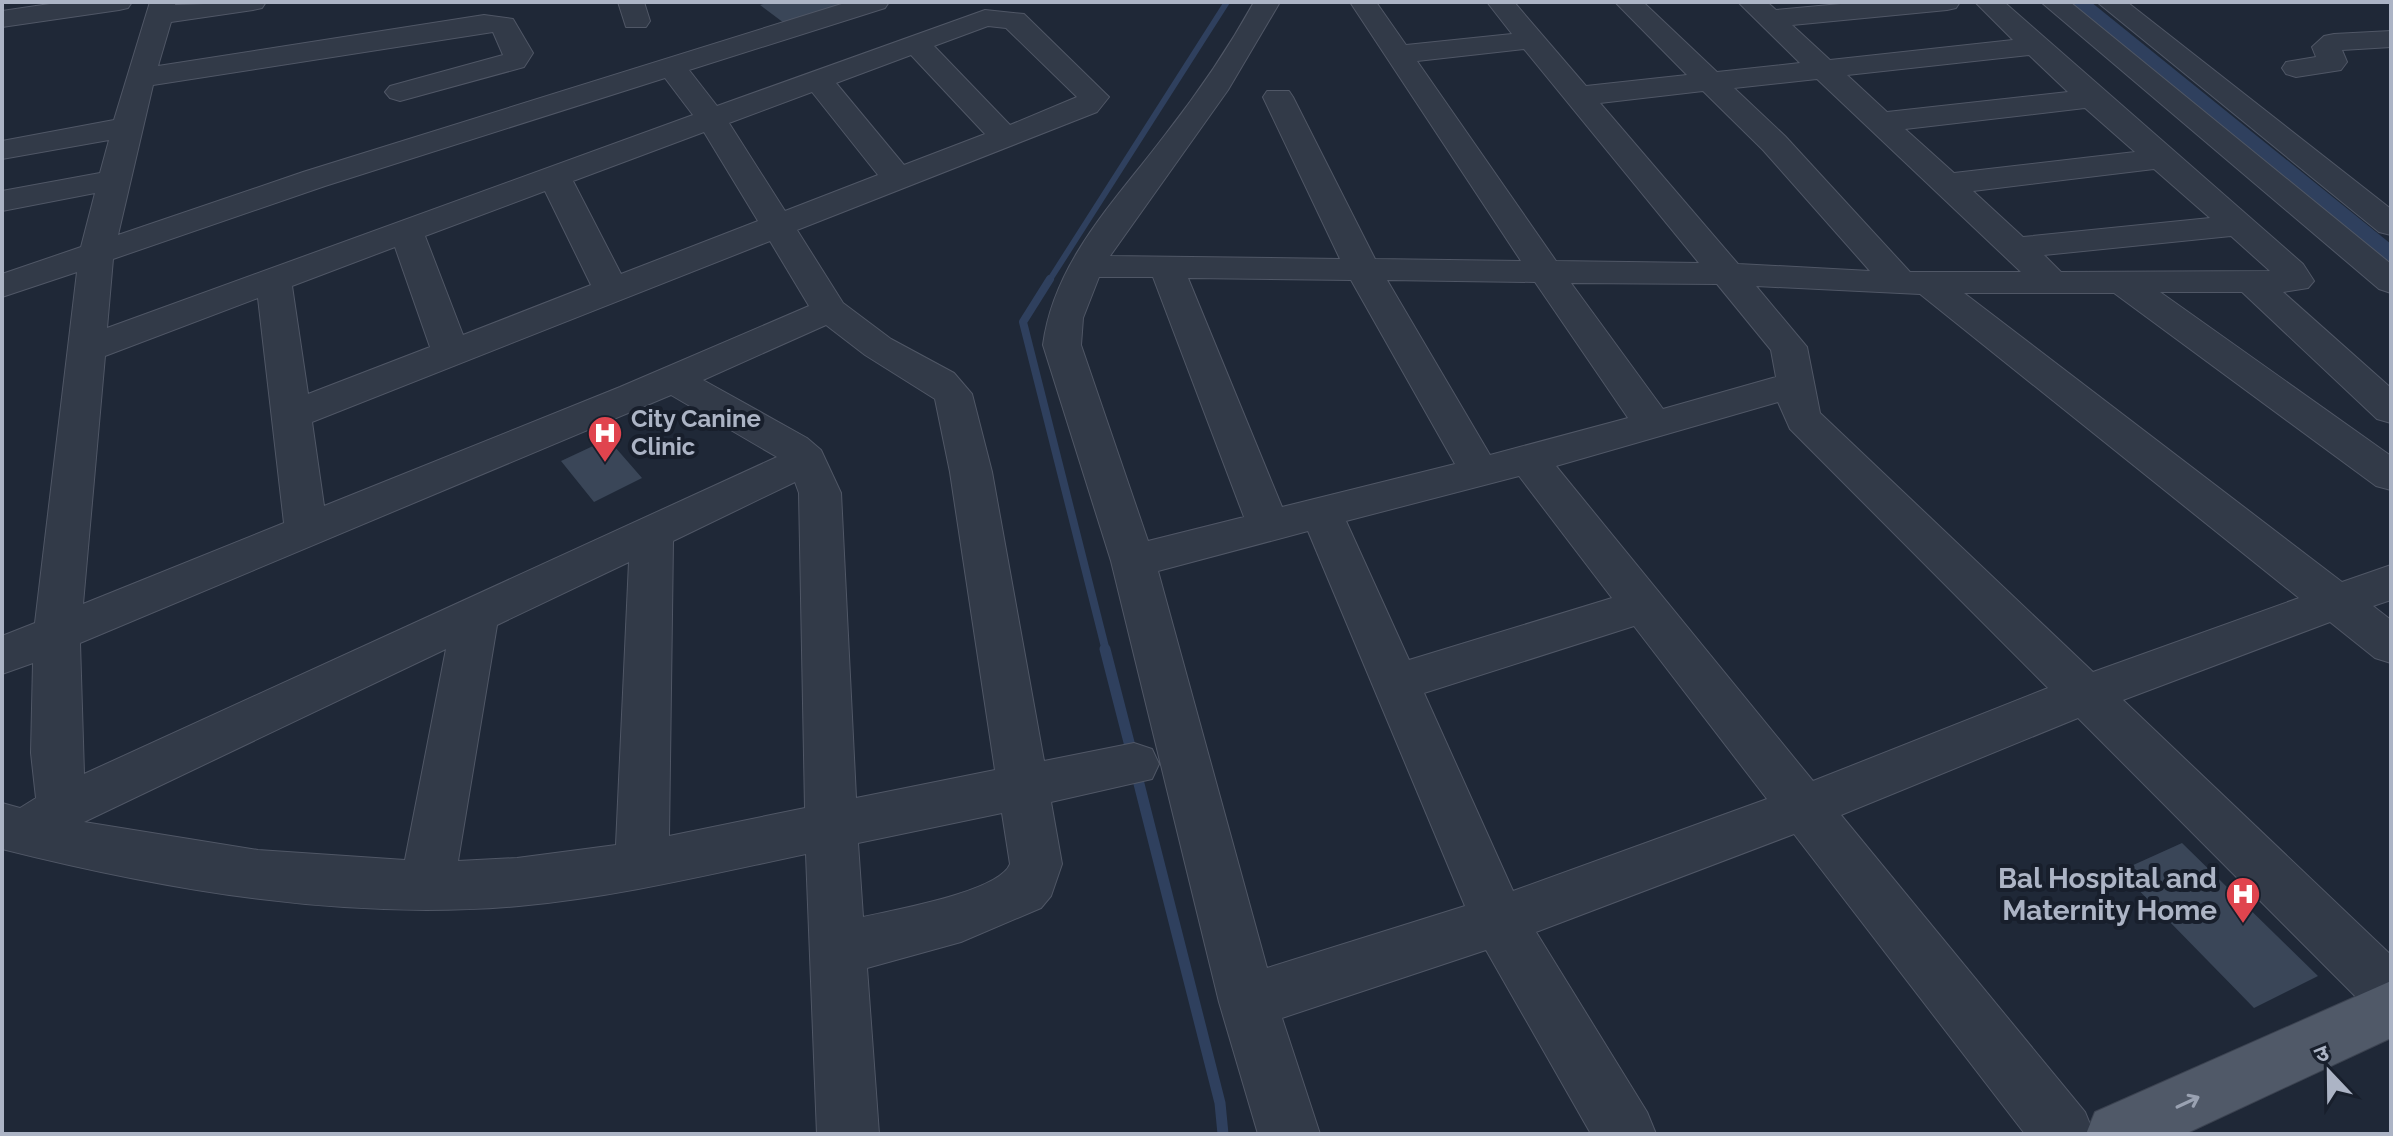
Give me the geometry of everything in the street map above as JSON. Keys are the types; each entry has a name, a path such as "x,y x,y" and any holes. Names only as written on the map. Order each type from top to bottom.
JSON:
{"main road":[{"path":"2117,1134 2391,1009"}],"street":[{"path":"2,19 119,2"},
{"path":"30,822 56,753 57,634 97,251 140,78 161,9 253,2"},
{"path":"2,286 97,251 876,2"},
{"path":"1267,2 1185,130 1086,266 1062,325 1062,345 1133,561 1248,1002 1289,1134"},
{"path":"1363,2 1547,274 1653,424"},
{"path":"1500,2 1788,347 1795,360 1796,408 1819,437 2391,993"},
{"path":"1628,2 1914,282 2391,645"},
{"path":"1760,10 1947,2"},
{"path":"1086,266 1728,274 1914,282 2296,281 2296,276 2240,225 2092,98 1988,2"},
{"path":"2054,2 2391,282"},
{"path":"2110,2 2391,225"},
{"path":"1760,10 1884,122 2052,282"},
{"path":"87,349 985,18 1007,17 1094,97 1086,106 291,415"},
{"path":"140,78 484,23 503,25 519,53 514,61 400,92"},
{"path":"2296,68 2331,64 2326,47 2334,42 2391,39"},
{"path":"1397,55 1530,40"},
{"path":"915,43 1005,137"},
{"path":"1579,96 2036,46"},
{"path":"672,67 711,119 830,310 878,347 940,382 953,394 971,472 1036,864 1034,877 1022,890 960,916 838,950"},
{"path":"818,80 899,180"},
{"path":"1278,97 1363,270 1480,473"},
{"path":"1884,122 2092,98"},
{"path":"2,150 129,127"},
{"path":"2139,136 2215,133"},
{"path":"1946,184 2165,158"},
{"path":"555,178 612,291"},
{"path":"2,201 115,180"},
{"path":"2015,248 2240,225"},
{"path":"407,233 451,353"},
{"path":"1167,268 1269,527"},
{"path":"274,282 306,529"},
{"path":"2124,283 2391,476"},
{"path":"2253,283 2391,410"},
{"path":"2,656 672,379 830,310"},
{"path":"672,379 793,448 807,460 820,493 831,826 848,1134"},
{"path":"1133,561 1480,473 1796,384"},
{"path":"30,822 807,460"},
{"path":"1528,460 2063,1134"},
{"path":"1321,512 1499,921 1625,1134"},
{"path":"642,865 652,534"},
{"path":"1248,1002 1499,921 1802,808 2083,695 2391,582"},
{"path":"1394,684 1644,605"},
{"path":"427,885 476,613"},
{"path":"30,822 167,859 318,880 427,885 515,882 642,865 1134,764"}],"building":[{"path":"770,2 841,4 784,23 760,5"},
{"path":"608,439 642,478 594,502 561,461"},
{"path":"2182,843 2318,976 2254,1008 2120,871"}],"waterway":[{"path":"1049,281 1227,2"},
{"path":"2079,2 2391,257"},
{"path":"1050,279 1023,322 1106,651"},
{"path":"1105,649 1132,754"},
{"path":"1136,772 1220,1103 1223,1134"}],"place":[{"name":"City Canine Clinic","path":"605,464"},
{"name":"Bal Hospital and Maternity Home","path":"2243,925"}]}
